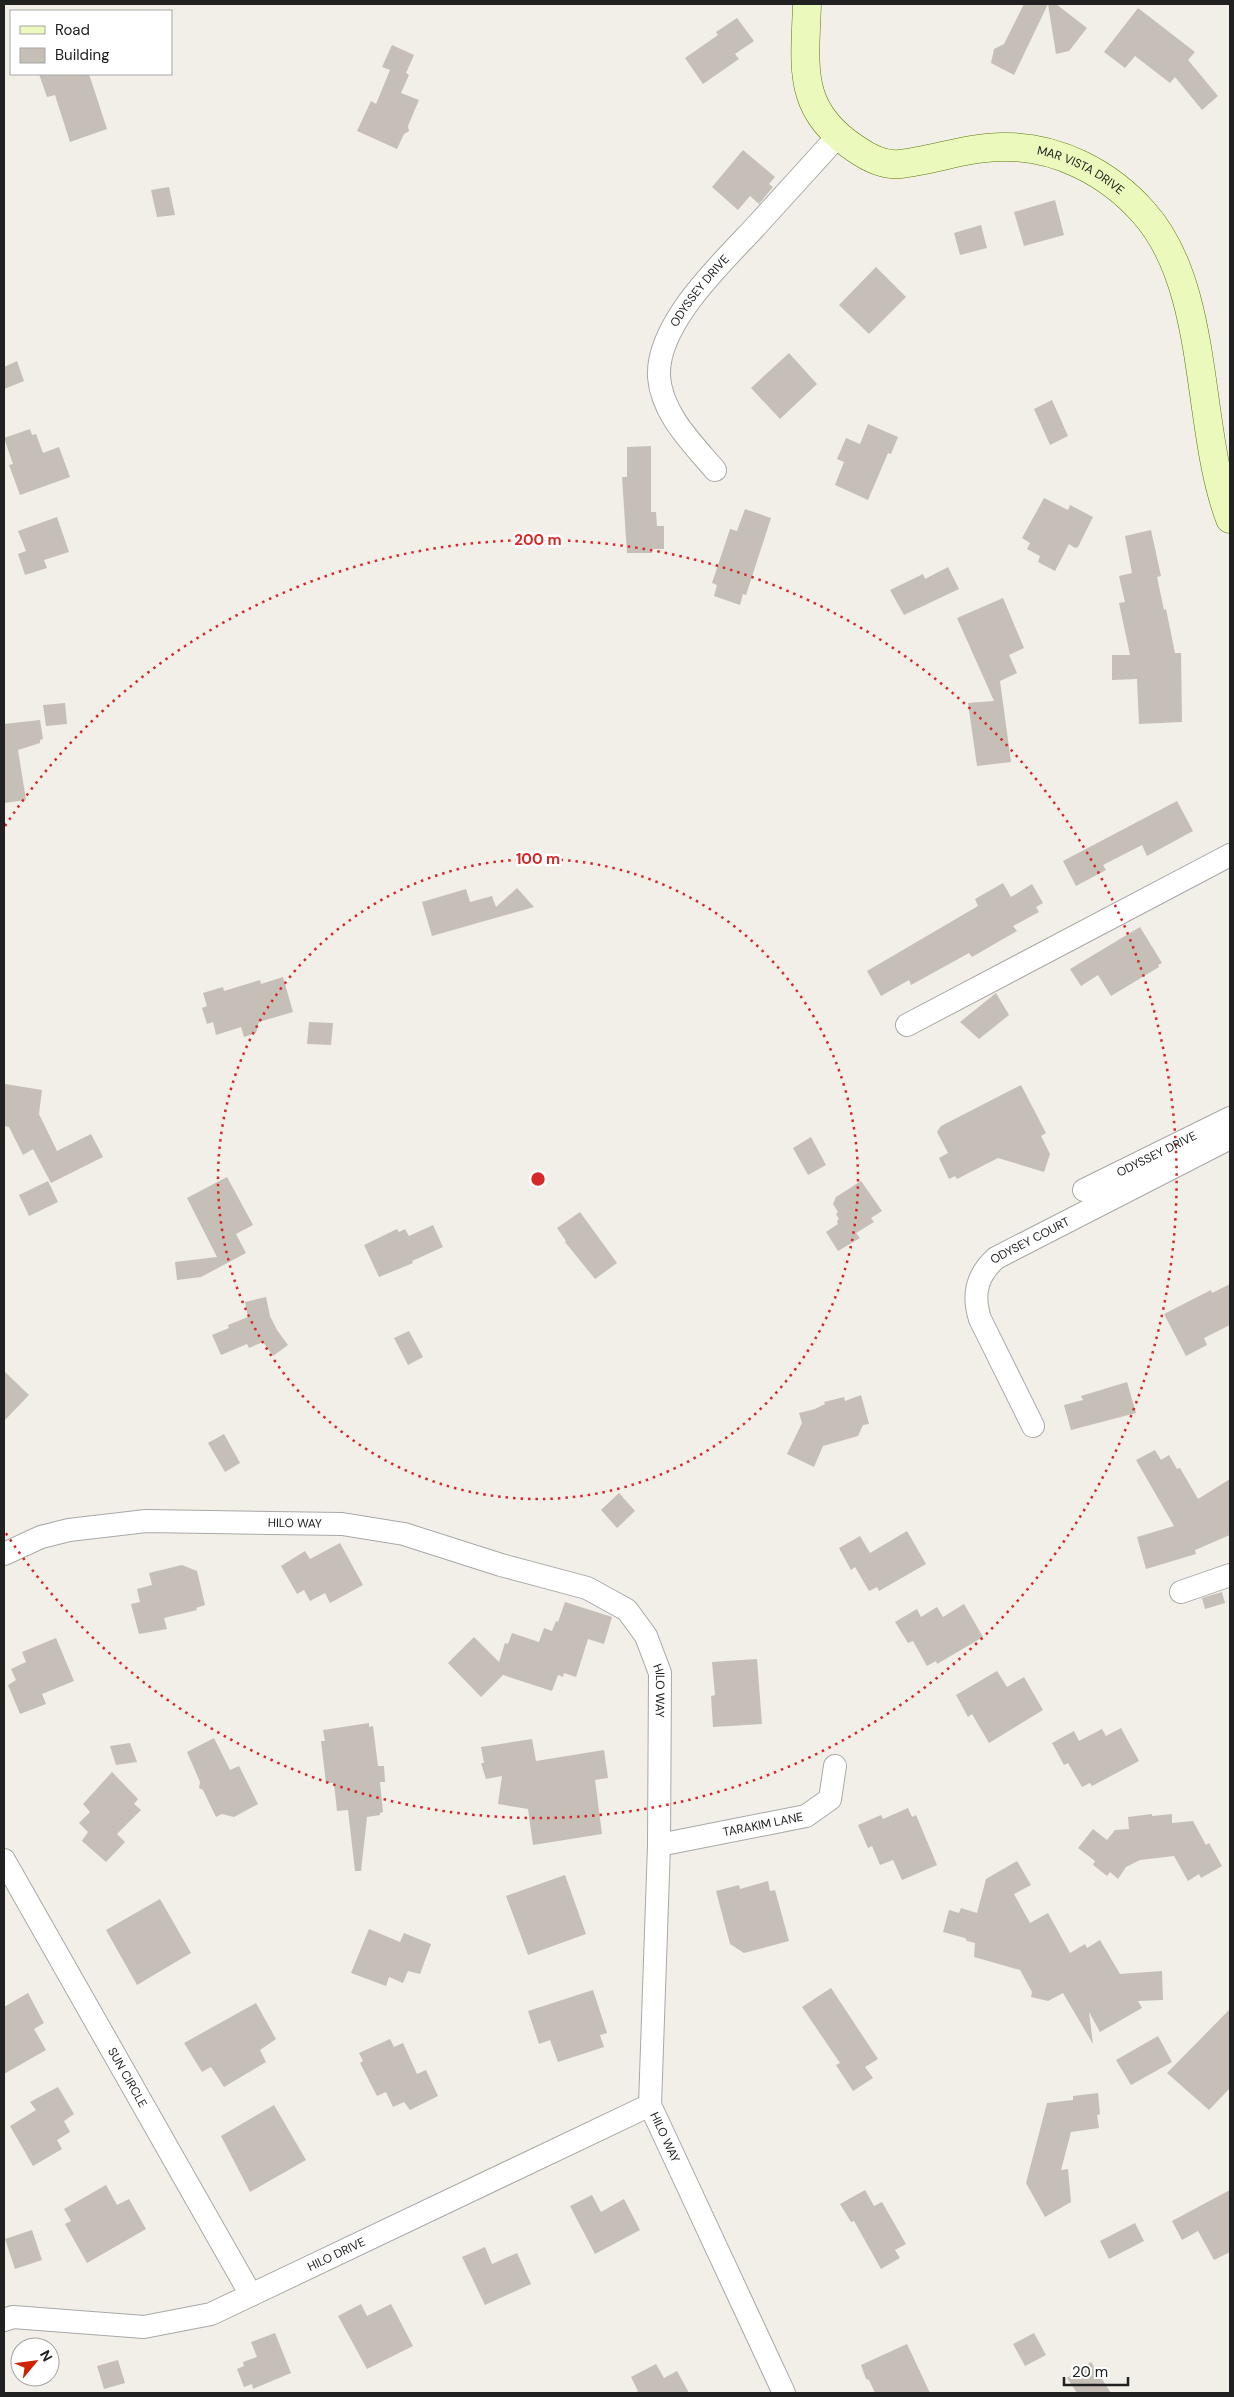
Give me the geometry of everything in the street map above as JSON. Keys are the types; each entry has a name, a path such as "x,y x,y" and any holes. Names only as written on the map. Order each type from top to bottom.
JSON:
{"street":[{"name":"MAR VISTA DRIVE","path":"807,4 806,81 811,100 818,113 837,137 881,163 899,165 974,149 1002,147 1033,149 1076,162 1094,171 1132,200 1155,227 1175,264 1183,285 1216,465 1230,519"},
{"name":"ODYSSEY DRIVE","path":"715,470 679,427 671,413 664,399 659,379 659,359 670,333 700,286 837,137"},
{"path":"907,1025 1230,855"},
{"name":"ODYSSEY DRIVE","path":"1084,1190 1230,1118"},
{"name":"ODYSEY COURT","path":"1032,1426 975,1305 975,1292 980,1275 996,1258 1230,1138"},
{"name":"HILO WAY","path":"4,1554 41,1538 69,1530 146,1521 342,1524 404,1534 501,1565 587,1588 627,1610 646,1636 660,1673 659,1845 650,2105 784,2393"},
{"path":"1181,1592 1230,1575"},
{"name":"TARAKIM LANE","path":"659,1845 806,1816 830,1799 835,1766"},
{"name":"SUN CIRCLE","path":"4,1860 251,2295"},
{"name":"HILO DRIVE","path":"4,2320 13,2317 144,2327 211,2314 650,2105"}],"building":[{"path":"1024,4 1048,4 1014,75 991,63 994,49 1004,44"},
{"path":"1048,4 1056,4 1087,28 1069,51 1056,54"},
{"path":"1138,8 1195,52 1188,60 1218,96 1202,110 1175,77 1170,83 1135,56 1125,68 1104,52"},
{"path":"737,18 754,41 735,54 739,59 703,84 685,58 718,35 716,32"},
{"path":"392,45 414,55 406,73 409,75 401,93 419,100 408,126 409,131 404,134 397,149 357,131 371,101 376,104 390,70 382,67"},
{"path":"39,75 89,75 107,129 70,142 55,95 47,97"},
{"path":"743,150 775,177 769,184 773,187 759,204 750,196 738,210 712,187"},
{"path":"169,187 175,215 157,217 151,190"},
{"path":"1055,200 1064,235 1024,246 1014,212"},
{"path":"981,225 987,248 960,255 954,233"},
{"path":"876,267 906,297 869,334 839,305"},
{"path":"789,353 817,384 780,419 751,388"},
{"path":"17,361 24,381 4,389 4,367"},
{"path":"1052,400 1068,436 1050,445 1034,409"},
{"path":"868,424 898,437 891,454 888,453 868,500 835,485 844,462 837,459 846,438 860,444"},
{"path":"30,429 32,435 36,434 43,453 59,447 70,477 20,495 9,465 13,464 4,438"},
{"path":"651,446 651,512 656,512 657,526 664,526 664,549 652,549 652,553 627,553 622,477 627,477 627,447"},
{"path":"1044,498 1068,510 1070,505 1093,517 1078,547 1075,548 1069,544 1055,571 1038,562 1040,556 1027,549 1030,543 1022,538"},
{"path":"745,509 771,518 746,595 743,594 740,605 714,596 717,585 712,583 730,529 737,531"},
{"path":"57,517 69,552 44,560 47,568 25,575 18,554 26,551 18,531"},
{"path":"1151,530 1161,576 1157,577 1164,610 1166,609 1175,653 1181,653 1182,722 1139,724 1137,679 1112,680 1112,655 1130,655 1119,603 1125,602 1119,576 1132,573 1125,536"},
{"path":"948,567 959,589 904,615 890,590 923,574 925,579"},
{"path":"1003,598 1024,648 1009,655 1017,673 1000,681 1011,762 977,766 968,703 994,701 957,618"},
{"path":"65,703 67,724 46,726 43,705"},
{"path":"40,720 43,739 40,740 40,743 18,750 26,800 4,803 4,724"},
{"path":"1177,801 1193,831 1147,856 1142,845 1103,865 1106,870 1076,886 1063,861"},
{"path":"1003,883 1011,897 1032,884 1043,903 1036,907 1039,912 1013,926 1017,931 972,957 969,953 911,985 909,980 881,996 867,971 978,906 975,899"},
{"path":"517,888 534,907 432,936 422,902 466,889 470,902 492,896 496,907"},
{"path":"1140,927 1162,963 1158,965 1159,967 1111,996 1098,975 1081,986 1070,969"},
{"path":"283,977 293,1012 259,1022 256,1033 244,1037 241,1027 216,1035 213,1022 207,1024 202,1008 207,1006 203,993 223,987 224,991 260,980 261,984"},
{"path":"996,993 1009,1015 979,1039 960,1022"},
{"path":"309,1022 333,1023 331,1045 307,1044"},
{"path":"5,1084 42,1090 39,1114 57,1151 91,1134 103,1157 51,1183 33,1149 23,1155 9,1127 4,1126"},
{"path":"1021,1085 1046,1133 1041,1136 1050,1154 1044,1172 998,1158 957,1179 955,1176 949,1179 939,1158 948,1153 937,1132 941,1126"},
{"path":"811,1137 826,1165 808,1175 793,1148"},
{"path":"227,1177 253,1225 236,1234 246,1253 201,1277 177,1280 175,1262 217,1257 187,1198"},
{"path":"48,1181 58,1202 29,1216 19,1195"},
{"path":"861,1181 882,1211 871,1218 874,1222 856,1233 860,1238 838,1251 826,1232 838,1224 837,1221 839,1219 836,1214 838,1212 833,1204 836,1197"},
{"path":"580,1212 617,1263 595,1279 565,1242 557,1228"},
{"path":"433,1225 443,1247 412,1261 413,1263 379,1277 364,1245 397,1229 399,1232 405,1229 409,1236"},
{"path":"1230,1284 1230,1325 1204,1338 1207,1345 1186,1356 1164,1314 1211,1290 1212,1293"},
{"path":"266,1297 270,1316 288,1345 273,1356 263,1342 249,1348 247,1344 221,1355 212,1335 229,1328 228,1325 248,1317 245,1302"},
{"path":"409,1331 423,1357 408,1365 394,1338"},
{"path":"4,1371 29,1395 4,1421"},
{"path":"1127,1382 1136,1413 1071,1430 1064,1405 1083,1400 1081,1396"},
{"path":"861,1395 869,1424 863,1425 858,1436 823,1446 814,1467 787,1454 802,1423 799,1413 815,1409 825,1404 824,1402 844,1397 845,1401"},
{"path":"224,1434 240,1463 225,1472 208,1443"},
{"path":"1155,1450 1161,1460 1169,1455 1177,1469 1180,1468 1198,1499 1230,1479 1230,1535 1195,1550 1196,1554 1146,1569 1137,1537 1174,1526 1136,1460"},
{"path":"619,1493 635,1511 617,1528 601,1510"},
{"path":"907,1531 926,1564 879,1591 877,1587 869,1591 855,1567 851,1570 839,1548 860,1536 870,1553"},
{"path":"340,1543 363,1585 330,1603 325,1593 310,1601 304,1590 297,1594 281,1566 305,1551 310,1559"},
{"path":"182,1565 197,1571 205,1605 196,1608 197,1610 164,1618 167,1629 139,1634 131,1604 140,1602 137,1589 152,1585 149,1573"},
{"path":"1222,1592 1225,1603 1205,1609 1202,1598"},
{"path":"565,1602 612,1617 604,1644 588,1639 576,1677 564,1673 563,1677 558,1675 552,1691 503,1675 481,1697 448,1663 474,1637 499,1662 505,1643 508,1644 512,1633 539,1642 544,1628 552,1631 556,1621 558,1622"},
{"path":"964,1604 983,1637 937,1664 936,1661 927,1666 913,1641 908,1643 895,1622 917,1609 921,1617 937,1607 943,1617"},
{"path":"56,1638 74,1681 42,1694 46,1704 20,1714 8,1685 16,1680 11,1669 26,1662 22,1652"},
{"path":"757,1659 762,1724 713,1727 711,1696 715,1695 712,1662"},
{"path":"997,1671 1007,1687 1024,1677 1043,1710 989,1743 972,1714 968,1717 956,1695"},
{"path":"369,1723 369,1727 373,1726 378,1766 384,1766 385,1782 380,1782 383,1812 380,1815 367,1817 361,1871 355,1871 348,1810 337,1811 334,1783 326,1783 321,1741 325,1741 323,1730"},
{"path":"1121,1728 1139,1761 1092,1786 1090,1783 1082,1787 1068,1763 1064,1765 1052,1743 1074,1731 1079,1741 1102,1729 1106,1736"},
{"path":"214,1738 230,1770 239,1766 258,1804 234,1817 222,1814 216,1817 203,1790 199,1788 200,1782 187,1752"},
{"path":"532,1739 536,1761 604,1750 608,1778 595,1780 602,1834 533,1845 528,1809 498,1804 502,1776 486,1779 481,1763 484,1763 481,1747"},
{"path":"130,1743 137,1762 116,1765 110,1746"},
{"path":"112,1772 138,1799 134,1804 141,1810 117,1834 125,1842 106,1862 82,1841 88,1832 79,1823 90,1812 83,1804"},
{"path":"908,1808 912,1817 916,1815 937,1865 902,1880 893,1860 880,1865 872,1846 868,1848 858,1825 881,1815 883,1819"},
{"path":"1152,1814 1152,1816 1172,1814 1172,1823 1193,1821 1206,1845 1209,1843 1222,1866 1201,1878 1199,1874 1188,1881 1174,1856 1140,1860 1126,1867 1118,1879 1110,1872 1107,1876 1093,1865 1095,1861 1078,1848 1093,1829 1107,1840 1115,1830 1129,1829 1128,1817"},
{"path":"1017,1861 1031,1885 1014,1894 1030,1923 1048,1913 1070,1953 1085,1944 1087,1948 1100,1940 1120,1974 1162,1971 1163,2000 1138,2001 1142,2008 1100,2032 1089,2012 1093,2044 1063,1993 1048,2001 1031,1997 1032,1992 1020,1970 974,1957 975,1943 943,1932 949,1910 959,1913 961,1908 977,1913 986,1879"},
{"path":"565,1875 586,1934 528,1955 506,1896"},
{"path":"768,1881 770,1891 775,1890 789,1941 744,1953 730,1944 716,1891 739,1885 740,1889"},
{"path":"160,1899 191,1953 137,1985 106,1930"},
{"path":"369,1929 400,1942 404,1933 431,1944 420,1974 408,1971 403,1983 389,1977 386,1986 351,1973"},
{"path":"831,1988 878,2059 865,2067 873,2078 853,2091 836,2065 840,2063 802,2007"},
{"path":"593,1990 607,2033 600,2035 604,2047 558,2062 550,2040 539,2044 528,2011"},
{"path":"28,1993 44,2023 34,2029 46,2050 4,2074 4,2007"},
{"path":"256,2003 276,2039 260,2050 266,2062 224,2087 211,2067 202,2072 184,2043"},
{"path":"1230,2009 1230,2088 1209,2110 1167,2073"},
{"path":"1158,2036 1172,2062 1131,2085 1116,2060"},
{"path":"390,2039 394,2047 403,2043 417,2074 426,2070 438,2096 410,2110 404,2102 393,2107 386,2092 377,2096 360,2063 363,2061 359,2053"},
{"path":"58,2087 74,2114 64,2121 70,2132 57,2140 62,2149 33,2166 10,2126 36,2110 30,2102"},
{"path":"1098,2093 1100,2114 1097,2115 1099,2128 1071,2132 1061,2170 1068,2169 1071,2202 1045,2217 1026,2183 1047,2103 1073,2100 1073,2096"},
{"path":"274,2105 306,2160 250,2192 221,2136"},
{"path":"106,2185 117,2205 129,2199 146,2229 87,2263 65,2224 71,2221 64,2209"},
{"path":"865,2190 874,2206 882,2202 906,2244 895,2250 900,2258 881,2269 854,2221 851,2222 840,2204"},
{"path":"1230,2190 1230,2252 1214,2260 1198,2231 1182,2240 1172,2221"},
{"path":"592,2195 601,2212 624,2199 640,2230 595,2254 570,2206"},
{"path":"1135,2223 1144,2241 1109,2259 1100,2241"},
{"path":"32,2230 42,2260 15,2269 5,2239"},
{"path":"485,2247 492,2264 517,2253 531,2284 485,2305 462,2257"},
{"path":"361,2304 367,2316 391,2304 413,2346 367,2369 338,2316"},
{"path":"275,2333 291,2373 253,2389 252,2384 244,2387 237,2369 244,2366 243,2362 257,2357 251,2342"},
{"path":"1034,2333 1046,2355 1025,2366 1013,2344"},
{"path":"907,2344 930,2393 875,2393 869,2380 866,2379 861,2365"},
{"path":"118,2360 125,2383 104,2389 97,2366"},
{"path":"1091,2362 1111,2393 1077,2393 1067,2378"},
{"path":"656,2364 664,2378 677,2371 689,2393 635,2393 638,2391 631,2377"}]}
